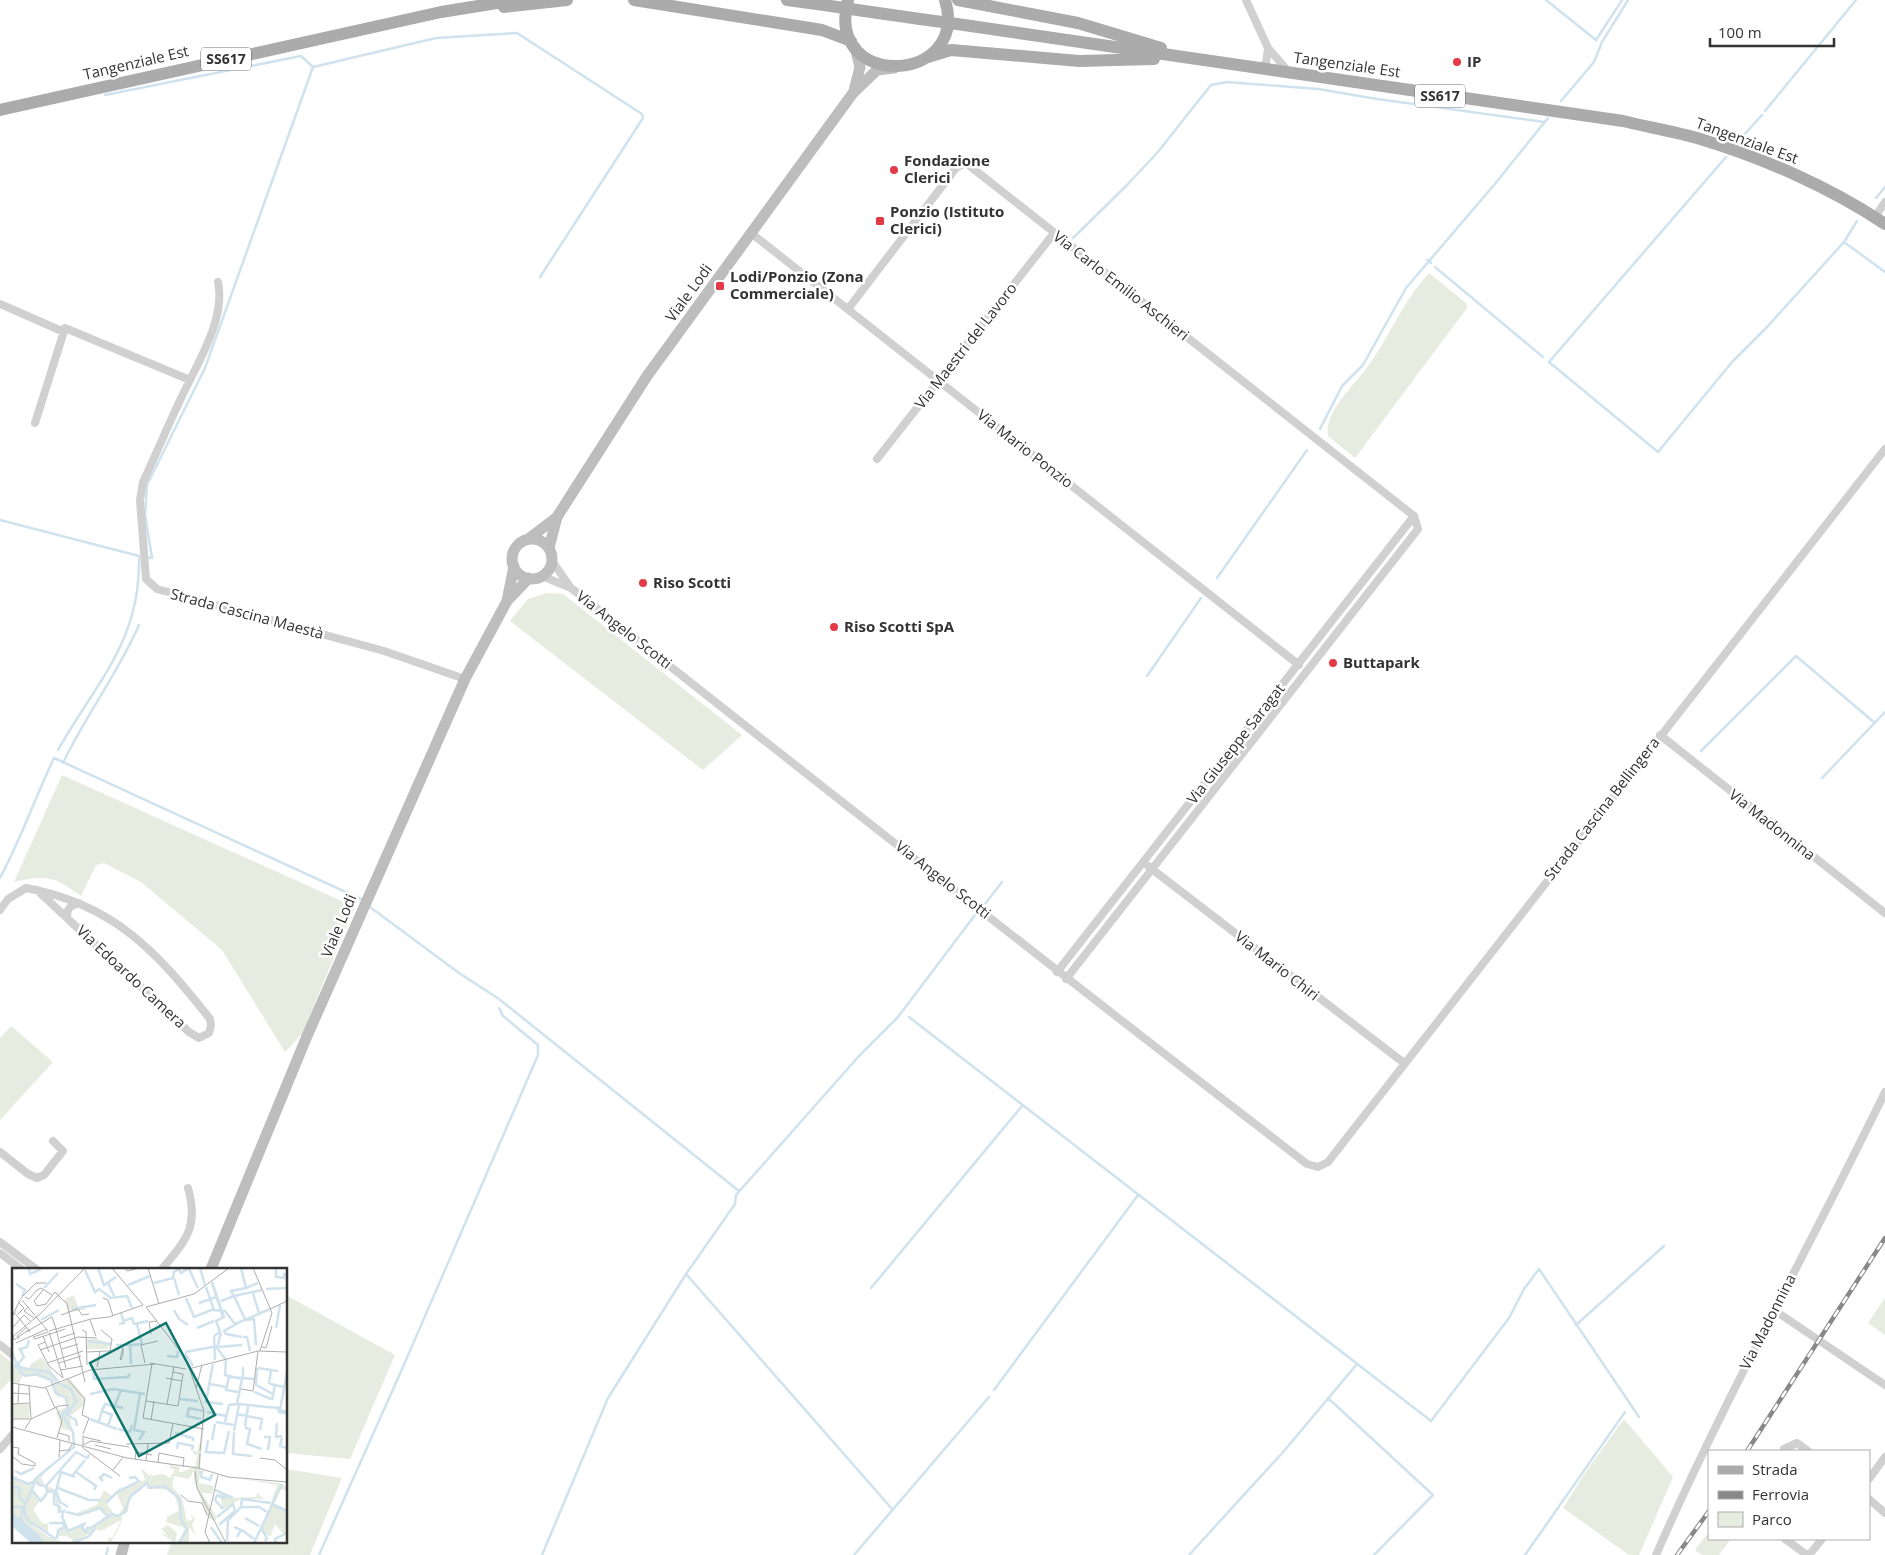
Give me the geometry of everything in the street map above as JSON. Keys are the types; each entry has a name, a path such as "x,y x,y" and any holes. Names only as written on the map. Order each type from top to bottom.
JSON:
{"main road":[{"path":"452,10 480,0"},
{"name":"Tangenziale Est","path":"0,110 452,10 515,0"},
{"path":"452,10 479,12 567,0"},
{"path":"634,0 822,30 853,44 876,63 901,67 915,64 928,57 951,50 1079,61 1176,57"},
{"name":"Tangenziale Est","path":"787,0 1623,121 1697,138 1813,183 1880,221"},
{"path":"848,0 845,20 853,44"},
{"path":"928,57 943,38 947,26 948,14 945,0"},
{"path":"958,0 1078,24 1160,48 1176,57"}],"street":[{"path":"1246,0 1268,48 1291,73"},
{"name":"Viale Lodi","path":"853,44 860,67 853,93"},
{"path":"1258,69 1266,63 1268,48"},
{"name":"Viale Lodi","path":"527,540 557,516 647,376 853,93 877,70 901,67"},
{"name":"Via Carlo Emilio Aschieri","path":"848,309 956,168 966,163 1414,516"},
{"path":"1880,221 1885,202"},
{"name":"Via Mario Ponzio","path":"750,233 1299,664"},
{"name":"Via Maestri del Lavoro","path":"877,459 1054,233"},
{"name":"Strada Cascina Maestà","path":"218,282 221,295 214,323 198,366 143,482 140,500 146,579 156,589 384,651 465,679"},
{"path":"0,304 64,332"},
{"path":"34,423 65,328 190,380"},
{"name":"Strada Cascina Bellingera","path":"1318,1166 1328,1162 1885,448"},
{"name":"Viale Lodi","path":"549,548 557,516"},
{"name":"Via Giuseppe Saragat","path":"1066,979 1150,868 1418,529 1414,516"},
{"name":"Via Giuseppe Saragat","path":"1057,972 1414,516"},
{"path":"540,540 549,548 552,561 550,567 542,576 529,578 523,576 514,566 514,553 521,542 540,540"},
{"name":"Via Angelo Scotti","path":"552,561 571,588"},
{"name":"Viale Lodi","path":"507,601 514,566"},
{"name":"Via Angelo Scotti","path":"542,576 571,588 1066,979 1307,1164 1318,1166"},
{"name":"Viale Lodi","path":"209,1268 307,1036 465,679 507,601 529,578"},
{"name":"Via Madonnina","path":"1660,736 1885,913"},
{"name":"Via Mario Chiri","path":"1142,862 1404,1063"},
{"path":"0,910 8,899 26,888 37,890"},
{"name":"Via Edoardo Camera","path":"37,890 79,903 117,923 147,946 175,974 210,1019 211,1026 208,1034 199,1038 190,1032 37,890"},
{"path":"67,918 67,910 71,905 79,903"},
{"name":"Via Madonnina","path":"1656,1555 1689,1479 1885,1092"},
{"path":"0,1152 28,1174 37,1178 44,1175 63,1151 53,1142"},
{"path":"163,1268 181,1246 190,1228 193,1207 188,1188"},
{"path":"0,1242 35,1268"},
{"path":"0,1253 20,1268"},
{"path":"1774,1310 1885,1385"},
{"path":"0,1345 12,1354"},
{"path":"0,1449 12,1435"},
{"path":"1784,1449 1797,1443 1807,1450"},
{"path":"1870,1478 1885,1457"},
{"path":"1870,1500 1885,1512"},
{"path":"1786,1540 1808,1555 1821,1540"},
{"path":"121,1555 125,1542"}],"green space":[{"path":"1429,273 1466,303 1467,308 1355,458 1328,436 1331,416 1373,359 1406,304"},
{"path":"547,593 563,594 742,735 703,770 510,621 528,599"},
{"path":"62,775 355,907 302,1034 285,1052 222,950 141,882 104,863 96,865 81,896 63,884 50,879 35,878 14,882"},
{"path":"11,1026 53,1062 0,1120 0,1038"},
{"path":"288,1296 395,1355 350,1459 288,1453"},
{"path":"1885,1298 1885,1335 1868,1323"},
{"path":"0,1353 12,1362 12,1378 0,1391"},
{"path":"1624,1419 1673,1477 1639,1555 1629,1555 1563,1508 1585,1473"},
{"path":"288,1469 342,1478 310,1555 167,1555 172,1542 288,1542"},
{"path":"1708,1533 1708,1540 1730,1540 1719,1555 1702,1555 1695,1550"}],"waterway":[{"path":"1546,0 1596,40 1622,0"},
{"path":"1561,101 1594,62 1602,42 1628,0"},
{"path":"1765,111 1856,0"},
{"path":"148,558 152,558 145,515 147,485 205,368 313,67 436,38 517,33 642,114 643,118 540,277"},
{"path":"105,95 301,56 313,67"},
{"path":"1073,238 1157,153 1211,85 1227,82 1318,89 1544,122"},
{"path":"1742,137 1762,115"},
{"path":"1320,429 1342,386 1363,365 1406,288 1494,185 1548,118"},
{"path":"1726,157 1549,362 1658,452 1732,362 1767,327 1844,242 1857,221"},
{"path":"1876,198 1885,187"},
{"path":"1844,242 1885,272"},
{"path":"1427,260 1431,263"},
{"path":"1435,267 1543,357"},
{"path":"1217,578 1307,450"},
{"path":"0,520 139,556 138,586 133,612 125,637 101,681 58,750"},
{"path":"1147,676 1201,598"},
{"path":"63,763 122,660 139,625"},
{"path":"1701,751 1796,656 1875,723"},
{"path":"1822,778 1885,712"},
{"path":"0,878 54,758 363,900"},
{"path":"985,904 1002,882"},
{"path":"370,907 459,973 499,999 739,1191"},
{"path":"542,1555 608,1398 686,1274 735,1204 736,1195 859,1056 898,1017 975,915"},
{"path":"319,1555 403,1367 538,1055 538,1045 503,1016 499,1008"},
{"path":"909,1017 1431,1421 1509,1318 1524,1289 1539,1269 1639,1417"},
{"path":"871,1288 1022,1106"},
{"path":"994,1390 1138,1195"},
{"path":"1576,1325 1664,1246"},
{"path":"686,1274 893,1510"},
{"path":"1189,1555 1284,1451 1357,1364"},
{"path":"854,1555 989,1397"},
{"path":"1328,1398 1433,1495 1374,1555"},
{"path":"1525,1555 1625,1412"},
{"path":"106,1555 108,1548"}],"railway":[{"path":"1748,1450 1885,1238"},
{"path":"1677,1555 1708,1512"}],"place":[{"name":"IP","path":"1457,62"},
{"name":"Fondazione Clerici","path":"894,170"},
{"name":"Ponzio (Istituto Clerici)","path":"880,221"},
{"name":"Lodi/Ponzio (Zona Commerciale)","path":"720,286"},
{"name":"Riso Scotti","path":"643,583"},
{"name":"Riso Scotti SpA","path":"834,627"},
{"name":"Buttapark","path":"1333,663"}]}
